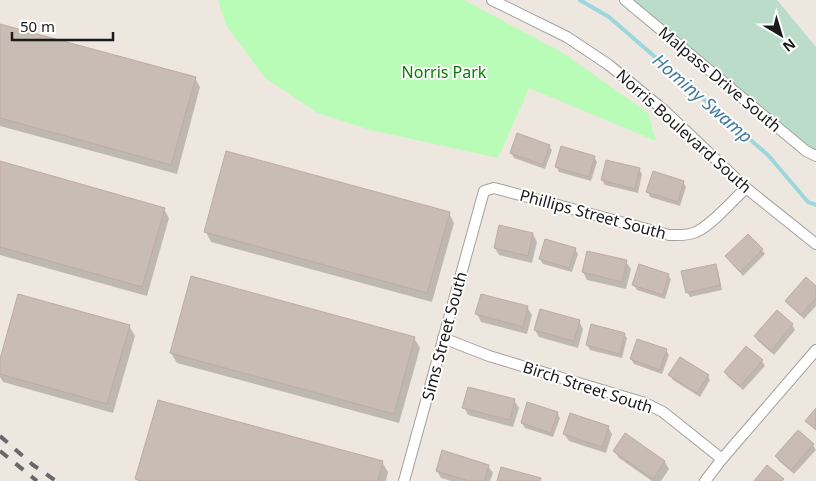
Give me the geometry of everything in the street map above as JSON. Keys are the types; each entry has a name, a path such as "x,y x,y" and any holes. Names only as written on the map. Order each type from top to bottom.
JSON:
{"street":[{"name":"Norris Boulevard South","path":"492,0 568,37 609,65 665,111 746,188 816,244"},
{"name":"Malpass Drive South","path":"625,0 806,151 816,156"},
{"name":"Phillips Street South","path":"484,191 494,188 669,235 684,236 696,232 708,224 746,188"},
{"name":"Sims Street South","path":"404,481 484,191"},
{"name":"Birch Street South","path":"442,338 489,356 645,402 663,412 722,459"},
{"path":"705,481 816,350"}],"green space":[{"name":"Norris Park","path":"218,0 464,0 563,53 648,113 656,141 529,88 498,158 367,129 318,113 265,78 226,25"},
{"path":"623,0 777,0 816,47 816,156"}],"building":[{"path":"0,24 196,77 171,165 0,118"},
{"path":"517,133 550,145 543,165 510,153"},
{"path":"561,146 595,156 589,177 555,167"},
{"path":"226,151 450,212 427,293 204,232"},
{"path":"606,160 640,168 635,189 601,180"},
{"path":"0,161 165,208 142,287 0,247"},
{"path":"653,171 684,181 678,202 646,192"},
{"path":"499,225 533,233 528,256 494,248"},
{"path":"748,234 763,249 740,272 725,256"},
{"path":"545,239 576,248 569,268 539,259"},
{"path":"587,251 627,260 622,282 582,272"},
{"path":"639,264 669,274 663,295 632,285"},
{"path":"716,264 720,285 686,293 681,271"},
{"path":"191,276 415,337 394,414 170,353"},
{"path":"806,277 816,286 816,298 801,315 785,301"},
{"path":"18,294 130,325 107,404 0,374 0,359"},
{"path":"481,294 528,306 523,327 475,314"},
{"path":"540,309 580,320 574,341 534,330"},
{"path":"777,310 793,324 771,351 754,336"},
{"path":"591,324 625,333 620,354 586,345"},
{"path":"637,339 667,349 660,370 630,359"},
{"path":"746,346 763,360 740,386 724,372"},
{"path":"680,357 709,375 697,393 668,375"},
{"path":"468,387 515,399 510,420 462,408"},
{"path":"158,400 383,461 378,481 142,481 135,479"},
{"path":"527,402 558,412 551,433 521,423"},
{"path":"816,408 816,430 805,421"},
{"path":"570,413 609,426 602,447 563,434"},
{"path":"798,430 814,444 791,470 775,456"},
{"path":"625,433 665,461 653,479 613,451"},
{"path":"442,450 489,465 484,481 469,481 436,471"},
{"path":"767,465 784,479 782,481 754,481"},
{"path":"501,467 541,478 540,481 497,481"}],"waterway":[{"name":"Hominy Swamp","path":"580,0 609,17 768,155 808,202 816,205"}],"railway":[{"path":"0,436 33,465 56,481"},
{"path":"0,451 37,481"}]}
